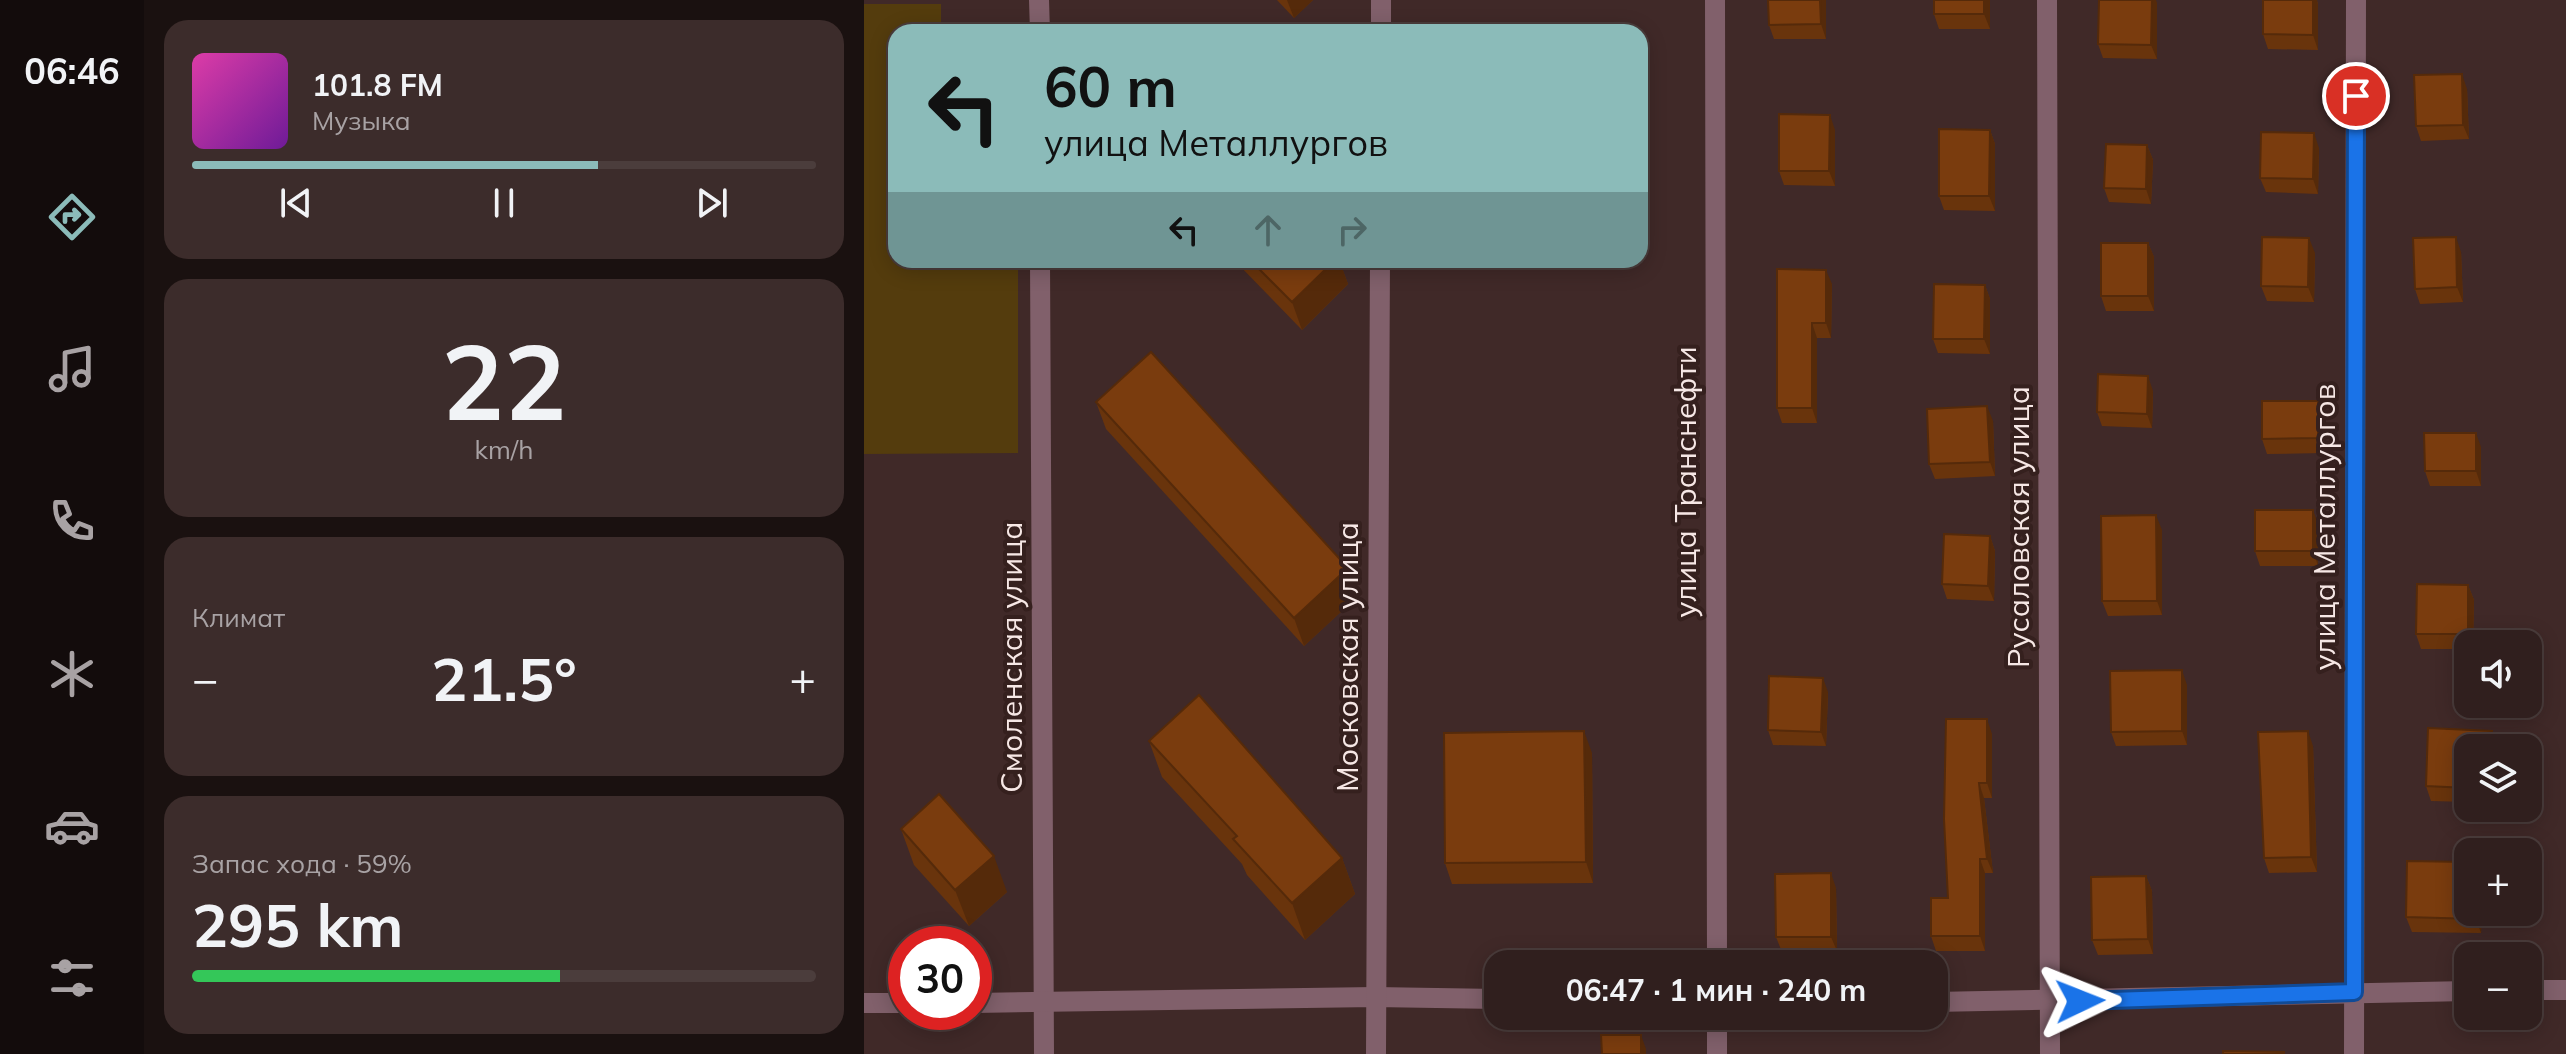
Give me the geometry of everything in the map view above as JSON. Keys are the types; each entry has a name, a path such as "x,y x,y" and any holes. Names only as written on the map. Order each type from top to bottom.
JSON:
{"street":[{"path":"1039,0 1040,24"},
{"path":"1381,0 1381,24"},
{"name":"улица Транснефти","path":"1715,0 1717,950"},
{"name":"Русаловская улица","path":"2047,0 2050,1054"},
{"name":"улица Металлургов","path":"2354,1054 2356,0"},
{"name":"Смоленская улица","path":"1040,268 1044,1054"},
{"name":"Московская улица","path":"1376,1054 1380,268"},
{"path":"2542,990 2566,990"},
{"path":"1948,1002 2454,991"},
{"path":"992,1003 1375,997 1484,999"},
{"path":"864,1003 888,1003"},
{"path":"1717,1030 1717,1054"}],"shaded area":[{"path":"864,4 941,4 941,24 888,24 888,268 1018,268 1018,453 864,454"}],"building":[{"path":"1768,0 1820,0 1821,24 1769,25"},
{"path":"1934,0 1984,0 1984,14 1934,14"},
{"path":"2099,0 2152,0 2151,45 2098,44"},
{"path":"2263,0 2313,0 2313,35 2263,34"},
{"path":"2462,74 2463,125 2416,126 2414,75"},
{"path":"1779,114 1830,115 1829,171 1779,171"},
{"path":"1939,129 1990,130 1989,196 1939,196"},
{"path":"2261,132 2314,133 2313,179 2260,178"},
{"path":"2106,144 2147,145 2146,189 2104,188"},
{"path":"2262,237 2309,238 2308,287 2261,286"},
{"path":"2456,237 2457,287 2415,289 2413,238"},
{"path":"2101,243 2148,243 2148,296 2101,296"},
{"path":"1258,268 1327,268 1292,302"},
{"path":"1777,269 1826,270 1826,323 1812,323 1812,408 1777,408"},
{"path":"1934,284 1985,285 1984,339 1933,339"},
{"path":"1151,352 1348,568 1294,618 1096,402"},
{"path":"2098,374 2148,376 2147,414 2097,412"},
{"path":"2262,401 2318,401 2318,438 2262,439"},
{"path":"1987,406 1990,462 1929,464 1927,409"},
{"path":"2424,433 2476,433 2476,471 2425,471"},
{"path":"2255,510 2313,510 2313,551 2255,551"},
{"path":"2156,515 2157,601 2102,601 2101,516"},
{"path":"1944,534 1990,536 1988,586 1942,584"},
{"path":"2417,584 2468,585 2468,630 2454,630 2454,634 2416,634"},
{"path":"2182,670 2182,731 2111,732 2110,671"},
{"path":"1769,676 1823,678 1821,732 1768,730"},
{"path":"1199,695 1342,858 1292,903 1233,839 1237,836 1149,741"},
{"path":"1946,719 1987,719 1987,783 1979,783 1987,859 1980,859 1980,936 1931,936 1931,898 1948,898 1944,819"},
{"path":"2428,728 2492,731 2492,734 2454,734 2454,787 2426,786"},
{"path":"1584,731 1586,862 1445,863 1444,733"},
{"path":"2308,731 2311,857 2264,858 2258,732"},
{"path":"939,794 994,856 955,890 901,829"},
{"path":"2407,861 2454,862 2454,918 2406,917"},
{"path":"1831,873 1831,937 1776,937 1775,874"},
{"path":"2146,876 2148,939 2092,940 2091,877"},
{"path":"1601,1035 1641,1035 1641,1054 1602,1054"},
{"path":"2223,1051 2284,1052 2284,1054 2223,1054"}],"route":[{"path":"2080,1001 2354,992 2356,96"}]}
